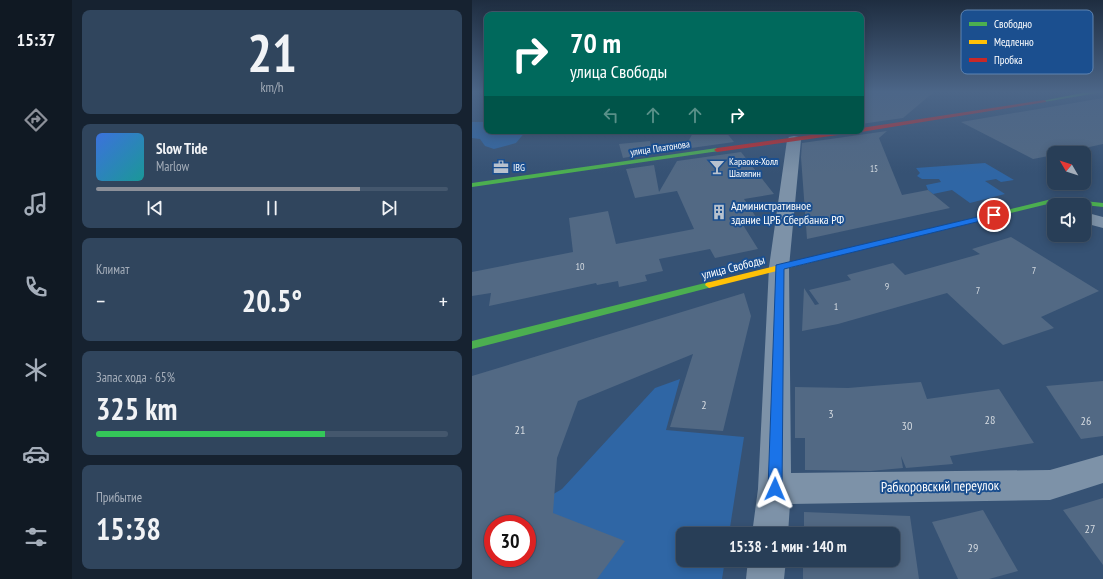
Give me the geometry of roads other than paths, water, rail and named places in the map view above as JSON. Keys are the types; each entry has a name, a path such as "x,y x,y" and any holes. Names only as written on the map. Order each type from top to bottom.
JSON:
{"street":[{"path":"864,130 937,118"},
{"name":"улица Платонова","path":"472,185 833,134"},
{"path":"771,527 775,489 779,267 794,140"},
{"name":"улица Свободы","path":"472,345 779,267 1047,205"},
{"path":"1094,208 1103,223"},
{"name":"Рабкоровский переулок","path":"775,489 1050,485 1103,468"},
{"path":"765,579 766,567"}],"place":[{"name":"IBG","path":"501,167"},
{"name":"Караоке-Холл Шаляпин","path":"717,167"},
{"name":"Административное здание ЦРБ Сбербанка РФ","path":"719,212"}]}
